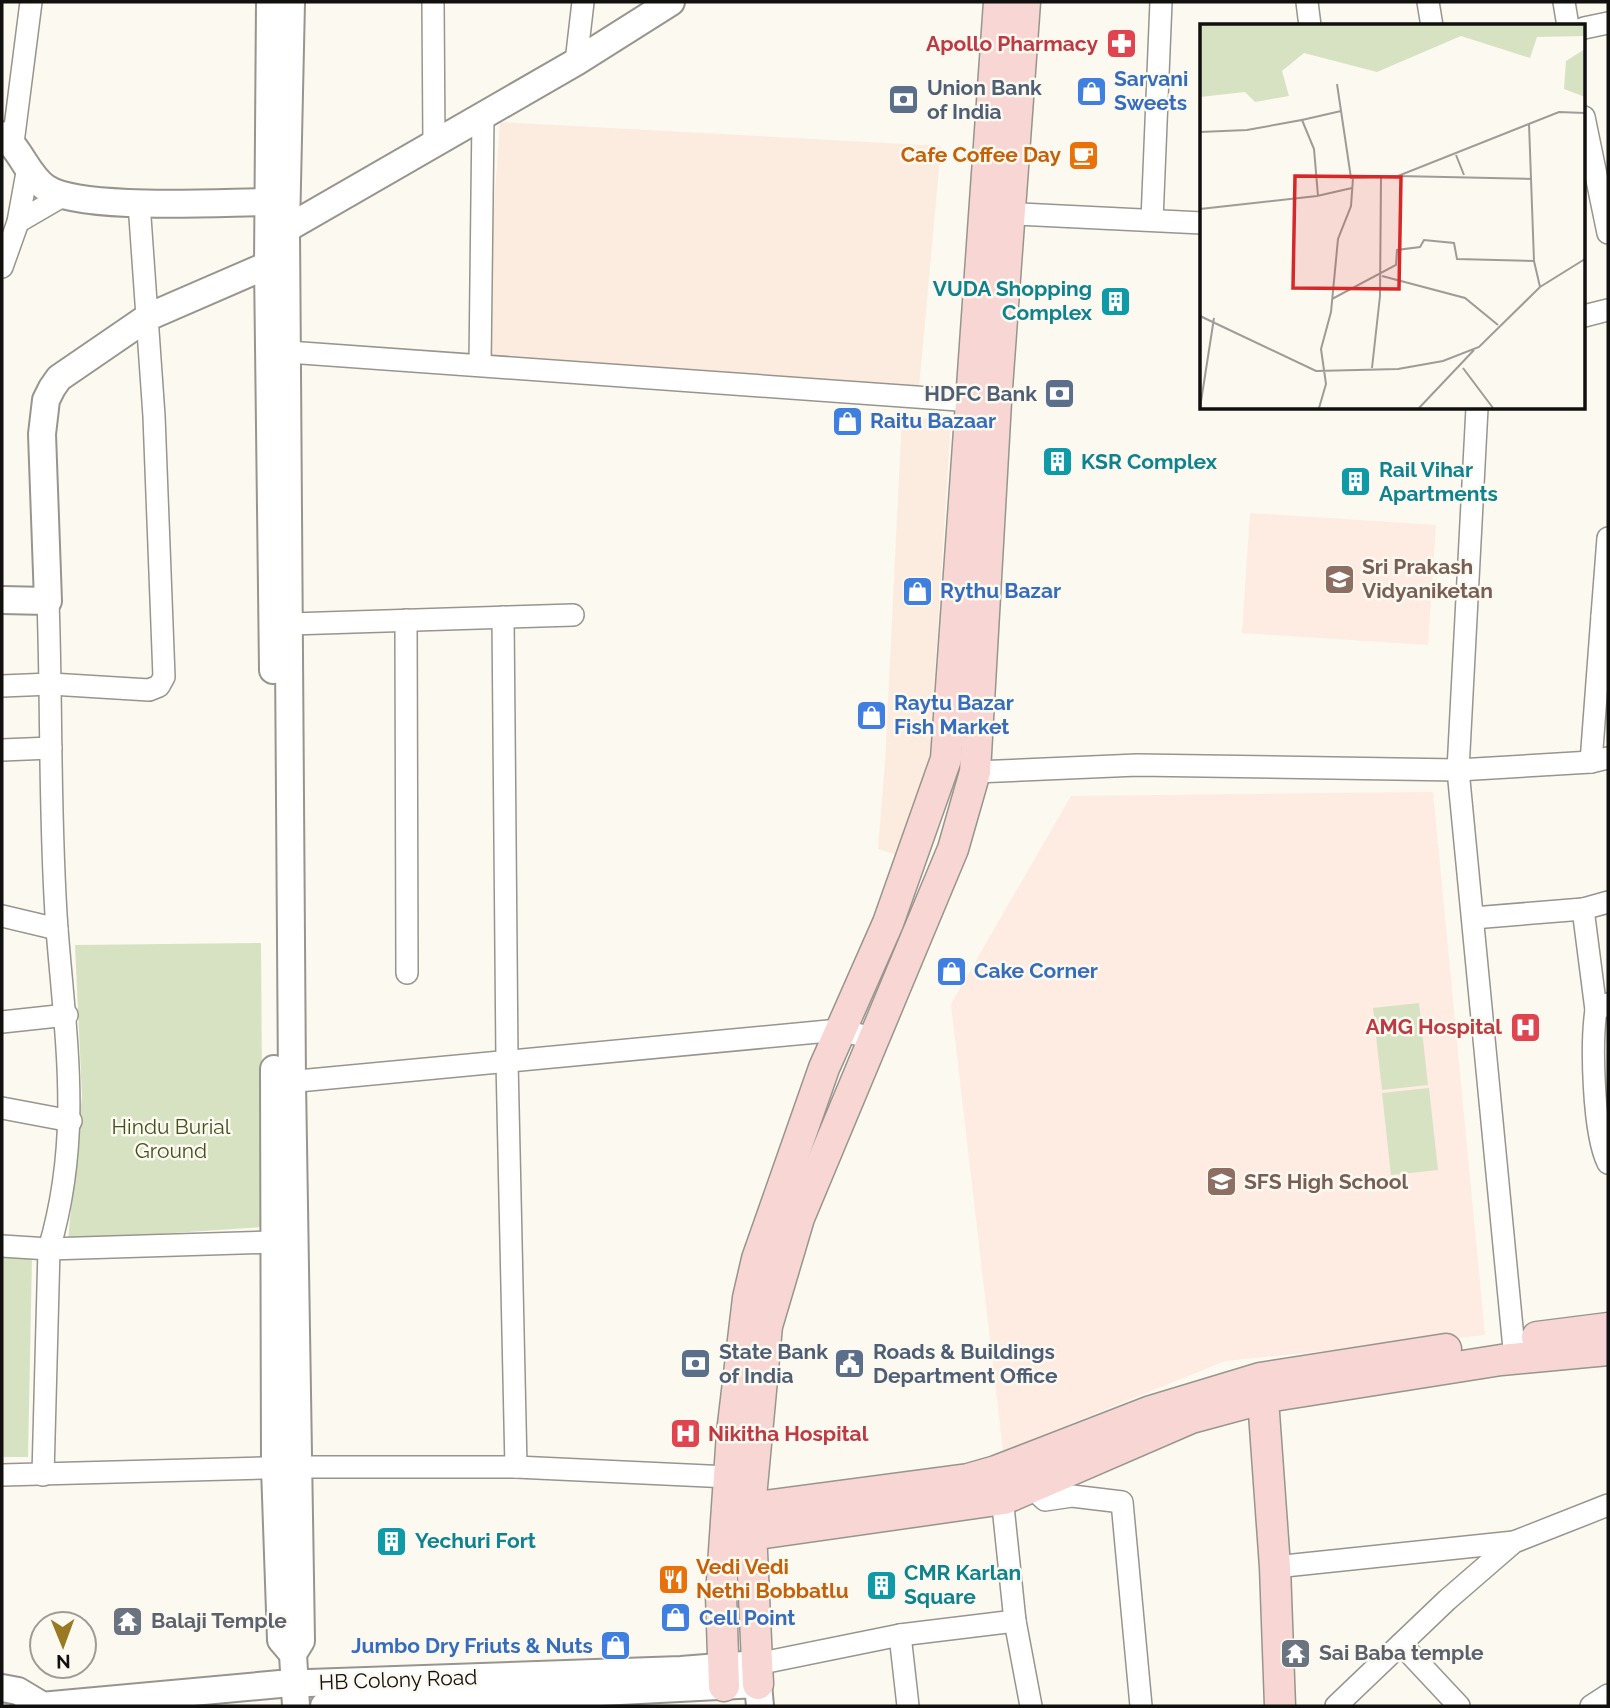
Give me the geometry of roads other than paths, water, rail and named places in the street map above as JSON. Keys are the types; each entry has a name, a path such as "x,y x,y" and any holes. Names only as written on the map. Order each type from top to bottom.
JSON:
{"main road":[{"path":"758,1685 750,1521 767,1325 799,1218 953,849 975,772 996,213 999,2"},
{"path":"724,1687 721,1595 729,1477 746,1311 757,1259 839,1030 888,923 946,759 972,401 1025,2"},
{"path":"1513,1350 1608,1328"},
{"path":"1000,1485 1151,1411 1261,1388 1367,1359 1513,1350 1608,1350"},
{"path":"750,1521 968,1479 1031,1487 1261,1388"},
{"path":"1261,1388 1275,1567 1280,1706"}],"street":[{"path":"31,2 8,139 43,186 61,197 139,203 268,202"},
{"path":"270,2 268,265 287,1468"},
{"path":"292,2 286,229 291,624 283,1083 274,1242 287,1468 301,1641 293,1654 295,1695"},
{"path":"433,2 434,144"},
{"path":"576,62 583,2"},
{"path":"43,1475 49,1250 57,1221 71,1121 67,1015 57,929 42,435 46,400 59,378 148,317 268,265 286,229 576,62 671,2"},
{"path":"1152,220 1161,2"},
{"path":"1307,2 1310,24"},
{"path":"1428,2 1432,24"},
{"path":"1564,2 1568,24"},
{"path":"1586,28 1608,23"},
{"path":"480,365 483,116"},
{"path":"1586,127 1608,233"},
{"path":"2,267 18,222 28,167"},
{"path":"18,222 61,197"},
{"path":"2,686 51,684 149,690 159,686 164,677 148,317 139,203"},
{"path":"996,213 1200,223"},
{"path":"1586,316 1608,310"},
{"path":"288,352 972,401"},
{"path":"1477,410 1458,770 1513,1350"},
{"path":"975,772 1137,765 1458,770 1600,760 1608,538"},
{"path":"2,600 48,601"},
{"path":"291,624 573,615"},
{"path":"503,617 507,1061 516,1467"},
{"path":"406,620 407,973"},
{"path":"2,750 51,748"},
{"path":"1473,918 1583,909 1608,902"},
{"path":"1583,909 1602,1007 1594,1064 1601,1137 1608,1163"},
{"path":"2,916 57,929"},
{"path":"2,1022 67,1015"},
{"path":"283,1083 839,1030 873,1038"},
{"path":"2,1108 71,1121"},
{"path":"2,1246 49,1250 274,1242"},
{"path":"2,1475 287,1468 516,1467 729,1477"},
{"path":"1000,1485 1015,1621 1031,1706"},
{"path":"1031,1487 1045,1500 1072,1496 1122,1502 1142,1706"},
{"path":"1275,1567 1514,1542 1608,1505"},
{"path":"1336,1706 1514,1542"},
{"path":"758,1685 900,1635 1015,1621"},
{"path":"900,1635 908,1706"},
{"path":"1401,1644 1459,1706"},
{"name":"HB Colony Road","path":"42,1706 295,1695 758,1685"},
{"path":"324,1706 563,1701 724,1687"},
{"path":"2,1688 18,1691 42,1706"}],"place":[{"name":"Apollo Pharmacy","path":"1121,44"},
{"name":"Sarvani Sweets","path":"1091,91"},
{"name":"Union Bank of India","path":"904,100"},
{"name":"Cafe Coffee Day","path":"1084,155"},
{"name":"VUDA Shopping Complex","path":"1115,301"},
{"name":"HDFC Bank","path":"1060,394"},
{"name":"Raitu Bazaar","path":"847,421"},
{"name":"KSR Complex","path":"1058,462"},
{"name":"Rail Vihar Apartments","path":"1356,482"},
{"name":"Sri Prakash Vidyaniketan","path":"1339,579"},
{"name":"Rythu Bazar","path":"917,591"},
{"name":"Raytu Bazar Fish Market","path":"871,715"},
{"name":"Cake Corner","path":"951,971"},
{"name":"AMG Hospital","path":"1525,1027"},
{"name":"SFS High School","path":"1221,1182"},
{"name":"State Bank of India","path":"696,1364"},
{"name":"Roads & Buildings Department Office","path":"850,1364"},
{"name":"Nikitha Hospital","path":"685,1434"},
{"name":"Yechuri Fort","path":"392,1541"},
{"name":"Vedi Vedi Nethi Bobbatlu","path":"673,1579"},
{"name":"CMR Karlan Square","path":"881,1585"},
{"name":"Cell Point","path":"676,1618"},
{"name":"Balaji Temple","path":"128,1621"},
{"name":"Jumbo Dry Friuts & Nuts","path":"616,1646"},
{"name":"Sai Baba temple","path":"1296,1653"}],"park label":[{"name":"Hindu Burial Ground","path":"171,1139"}]}
